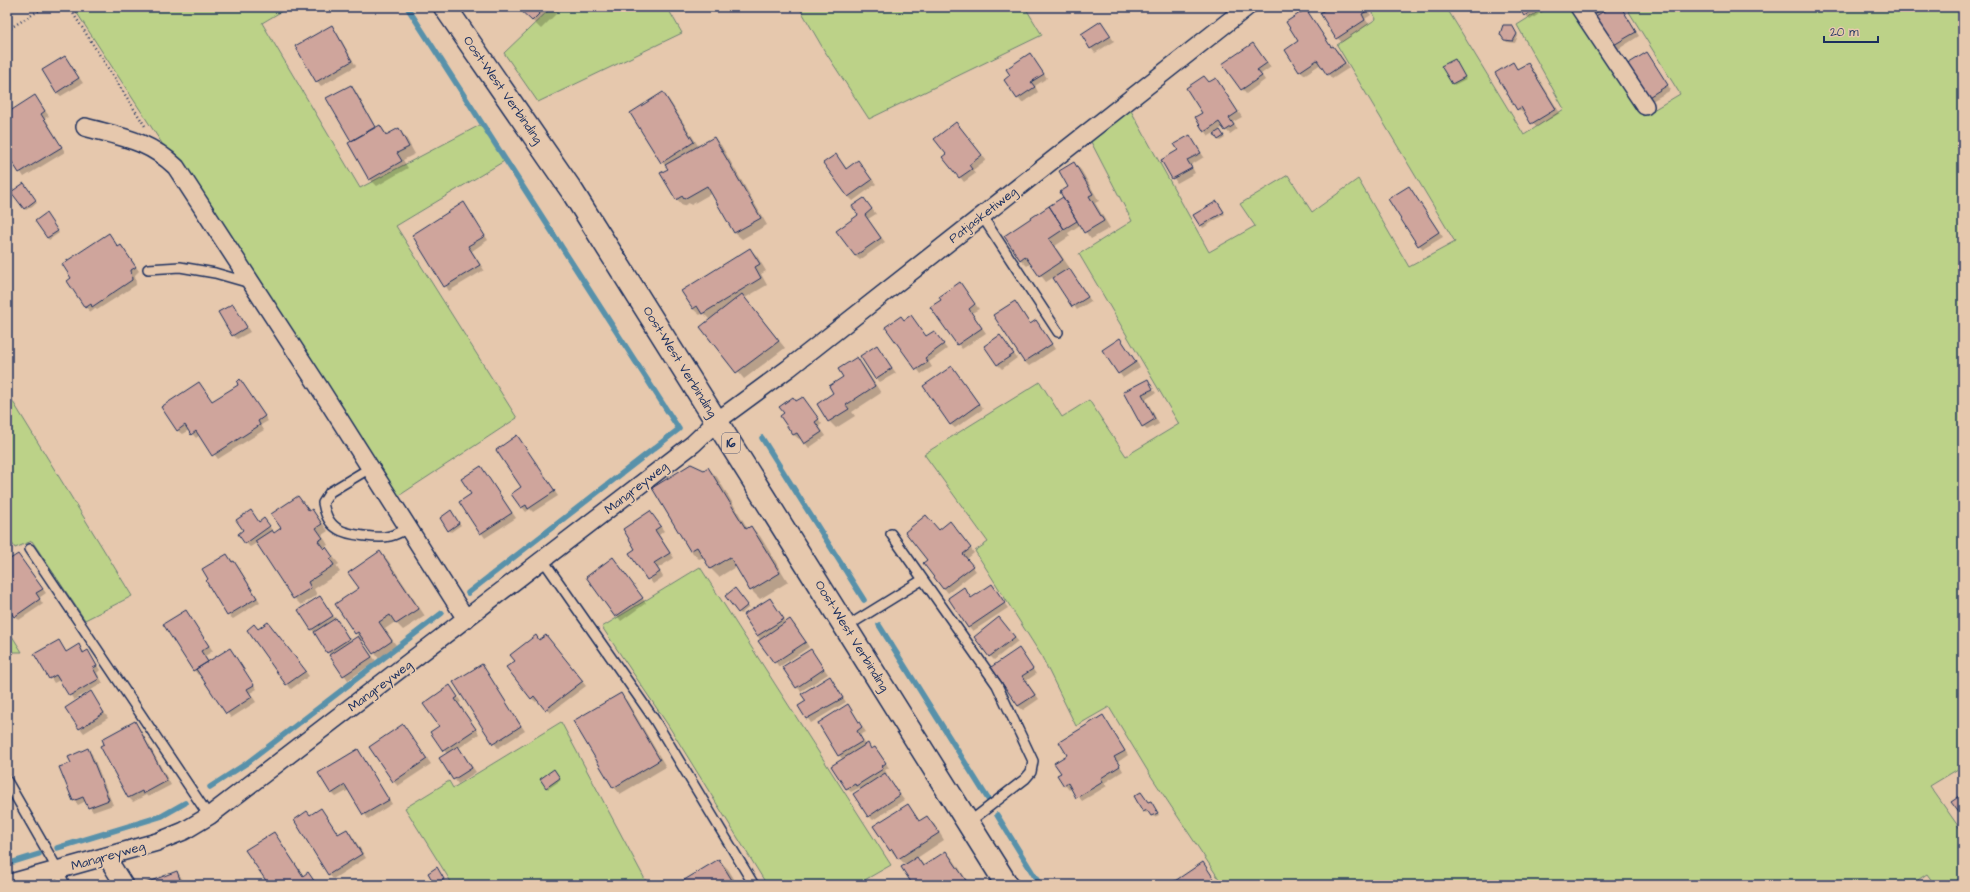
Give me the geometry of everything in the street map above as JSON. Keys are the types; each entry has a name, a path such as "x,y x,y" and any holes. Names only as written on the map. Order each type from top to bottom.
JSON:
{"main road":[{"name":"Oost-West Verbinding","path":"445,7 572,190 1007,885"}],"street":[{"name":"Patjasketiweg","path":"717,421 789,368 1247,7"},
{"path":"1579,7 1645,106"},
{"path":"85,127 140,141 164,155 176,167 466,620"},
{"name":"Mangreyweg","path":"7,884 157,842 184,831 209,816 466,620 693,444 717,421"},
{"path":"106,856 124,885"}],"lane":[{"path":"982,216 1058,332"},
{"path":"148,270 180,267 214,273 250,283"},
{"path":"370,468 330,492 323,503 326,516 338,529 351,533 372,536 390,536 407,528"},
{"path":"891,534 997,686 1033,761 1032,772 1026,779 968,822"},
{"path":"30,549 209,816"},
{"path":"543,560 654,719 754,885"},
{"path":"846,627 922,580"},
{"path":"7,781 65,885"}],"path":[{"path":"7,30 45,7"},
{"path":"69,7 147,130"}],"green space":[{"path":"73,7 289,7 262,23 360,188 482,124 506,160 396,226 517,418 394,499"},
{"path":"552,7 667,7 682,33 538,102 504,53"},
{"path":"799,7 1025,7 1042,35 869,119 824,50"},
{"path":"1370,7 1446,7 1524,135 1564,109 1517,25 1546,7 1575,7 1643,116 1680,94 1626,7 1963,7 1963,766 1930,786 1963,833 1963,885 1935,885 1927,874 1910,885 1223,885 1149,773 1109,707 1076,726 1041,655 975,551 988,542 924,454 1040,382 1062,417 1089,400 1126,456 1179,424 1079,254 1132,221 1090,140 1130,109 1209,252 1255,226 1240,204 1288,175 1312,212 1358,179 1409,267 1455,242 1337,45 1376,19"},
{"path":"7,392 132,596 85,620 32,541 15,548 7,535"},
{"path":"700,567 891,865 856,885 767,885 668,725 602,627"},
{"path":"7,628 22,652 7,652"},
{"path":"561,722 648,885 453,885 405,808 449,781 453,788"}],"building":[{"path":"517,7 546,7 532,21"},
{"path":"1329,7 1365,7 1367,11 1362,14 1365,20 1336,39 1320,13"},
{"path":"1518,7 1539,7 1524,16"},
{"path":"1584,7 1606,7 1590,16"},
{"path":"1611,7 1621,7 1636,32 1612,46 1594,17"},
{"path":"1306,9 1331,47 1333,46 1345,63 1327,75 1317,60 1299,72 1285,50 1298,41 1286,22"},
{"path":"1101,21 1111,36 1090,49 1081,34"},
{"path":"332,25 352,61 316,82 295,46"},
{"path":"1503,25 1512,25 1517,34 1513,41 1504,40 1500,34"},
{"path":"1253,43 1267,63 1257,70 1262,76 1241,90 1222,64"},
{"path":"1647,52 1668,85 1647,98 1626,65"},
{"path":"1030,53 1044,74 1031,82 1035,87 1017,99 1004,80 1010,75 1006,69"},
{"path":"65,56 79,78 56,93 42,70"},
{"path":"1455,59 1465,77 1452,84 1441,66"},
{"path":"1513,62 1517,69 1528,63 1556,109 1531,124 1521,107 1517,110 1495,73"},
{"path":"1204,76 1209,82 1216,78 1238,112 1229,118 1234,125 1225,131 1219,122 1204,132 1195,117 1202,113 1186,88"},
{"path":"351,85 375,127 351,141 326,98"},
{"path":"663,92 694,142 661,163 630,113"},
{"path":"35,95 45,111 41,114 62,147 19,173 7,154 7,113"},
{"path":"956,122 982,155 969,165 972,169 959,178 942,157 946,154 934,139"},
{"path":"380,125 386,135 399,128 409,147 397,153 402,161 369,180 348,143"},
{"path":"1220,130 1224,136 1218,140 1214,134"},
{"path":"1190,135 1201,153 1187,160 1192,168 1172,179 1161,160 1178,150 1174,144"},
{"path":"714,137 761,218 734,233 707,186 684,199 682,196 676,200 660,173 668,169 665,165"},
{"path":"836,154 846,169 858,160 872,180 848,197 823,163"},
{"path":"1074,162 1093,194 1089,196 1104,221 1084,233 1060,192 1068,187 1059,171"},
{"path":"24,183 36,200 24,209 11,192"},
{"path":"1409,186 1439,232 1418,246 1388,199"},
{"path":"1063,197 1077,221 1064,229 1049,206"},
{"path":"864,198 872,209 865,215 881,238 855,256 836,231 858,215 852,206"},
{"path":"1217,201 1224,212 1200,226 1193,215"},
{"path":"464,202 485,236 468,246 480,265 444,287 412,235"},
{"path":"1049,206 1064,229 1049,239 1063,260 1039,276 1025,256 1020,260 1004,236"},
{"path":"46,213 58,231 47,238 35,221"},
{"path":"109,233 118,247 121,245 136,267 131,270 132,280 92,307 91,304 85,308 67,281 71,278 62,264"},
{"path":"750,248 760,264 755,267 761,278 702,314 697,306 693,309 681,291"},
{"path":"1069,268 1088,297 1072,307 1053,278"},
{"path":"960,282 975,304 969,309 982,328 957,345 930,307 941,300 939,297"},
{"path":"742,294 779,341 736,373 700,327"},
{"path":"1015,301 1030,324 1036,320 1052,344 1024,362 993,315"},
{"path":"233,304 247,327 232,336 218,312"},
{"path":"911,315 926,336 934,331 944,344 925,358 928,362 916,370 885,327 901,316 904,320"},
{"path":"1000,335 1014,354 997,365 984,346"},
{"path":"1120,338 1136,362 1118,374 1102,350"},
{"path":"877,345 892,368 875,379 860,356"},
{"path":"857,357 875,386 846,405 849,409 828,422 817,404 833,393 829,386 843,377 838,369"},
{"path":"952,366 979,404 950,425 923,386"},
{"path":"240,379 265,416 258,421 260,425 212,456 196,431 191,435 185,425 177,431 161,407 199,382 212,401 238,385 237,382"},
{"path":"1148,379 1153,389 1142,394 1155,419 1142,427 1123,392"},
{"path":"793,397 796,401 803,397 819,419 815,422 822,432 804,444 797,433 793,435 780,416 784,413 779,407"},
{"path":"517,435 555,491 528,509 526,505 521,508 511,494 521,487 496,450"},
{"path":"691,464 704,470 708,467 746,529 751,526 780,573 750,591 730,557 710,569 697,547 690,551 652,488"},
{"path":"481,466 512,513 480,534 459,502 471,494 461,479"},
{"path":"298,496 309,511 312,509 322,524 316,528 323,538 318,541 324,549 326,547 333,557 330,559 334,565 308,582 311,588 293,599 255,541 272,530 274,533 281,528 271,514"},
{"path":"251,510 259,522 264,518 270,526 245,544 238,534 243,530 236,520"},
{"path":"451,510 459,523 448,531 440,518"},
{"path":"650,511 661,526 655,530 670,553 654,563 660,572 647,580 629,553 635,549 623,529"},
{"path":"926,515 939,530 950,521 971,548 963,554 973,566 943,589 923,563 927,560 905,532"},
{"path":"380,551 419,609 396,624 390,615 379,622 392,641 373,654 358,632 355,634 335,604 359,588 348,573"},
{"path":"18,554 43,589 36,593 40,599 14,617 7,607 7,561"},
{"path":"227,554 232,562 234,561 257,598 227,616 206,581 208,579 202,569"},
{"path":"613,557 643,598 615,617 586,577"},
{"path":"992,584 1005,603 968,628 948,598 964,587 971,598"},
{"path":"735,588 748,605 738,613 725,596"},
{"path":"320,596 333,616 311,630 298,610"},
{"path":"770,598 784,619 757,636 743,615"},
{"path":"186,610 209,646 201,651 208,662 193,671 163,624"},
{"path":"999,617 1015,637 989,657 974,637"},
{"path":"336,618 349,639 327,653 314,632"},
{"path":"790,619 806,642 774,663 758,641"},
{"path":"268,622 306,671 286,685 247,630 254,624 258,629"},
{"path":"536,635 539,640 546,635 583,681 545,710 534,696 531,699 506,667 515,661 510,655"},
{"path":"358,636 372,657 343,676 329,655"},
{"path":"59,640 66,652 79,644 83,653 88,650 97,666 93,668 99,679 69,696 56,675 49,679 34,654"},
{"path":"230,648 254,685 247,689 252,697 226,714 196,669"},
{"path":"1019,648 1033,669 1022,676 1035,695 1018,706 991,667"},
{"path":"811,649 824,669 796,688 782,667"},
{"path":"482,664 521,726 493,744 453,682"},
{"path":"830,676 843,698 806,719 798,706 806,701 801,694"},
{"path":"450,685 458,697 455,699 476,729 443,751 430,732 439,726 423,704"},
{"path":"91,691 104,713 79,729 65,708"},
{"path":"621,693 660,760 613,788 573,721"},
{"path":"848,704 862,727 857,731 863,741 838,756 818,723"},
{"path":"1103,715 1125,751 1114,757 1120,766 1101,778 1103,782 1076,798 1068,783 1064,786 1057,775 1061,773 1054,763 1067,755 1059,742"},
{"path":"135,721 167,781 143,794 142,791 128,798 100,746 104,744 102,739"},
{"path":"403,724 427,759 393,782 369,747"},
{"path":"868,743 871,749 875,747 886,763 882,766 883,769 856,786 855,784 846,789 831,766"},
{"path":"458,746 472,768 453,780 439,758"},
{"path":"88,748 109,800 88,808 83,797 73,801 59,767 71,763 68,757"},
{"path":"358,749 389,800 363,815 345,785 331,794 318,773"},
{"path":"554,769 560,778 546,788 540,779"},
{"path":"885,773 900,795 868,817 853,794"},
{"path":"1141,792 1148,802 1151,801 1158,813 1151,816 1147,810 1143,812 1134,796"},
{"path":"1963,794 1963,818 1951,802"},
{"path":"908,804 919,821 927,816 939,833 898,859 892,849 890,851 873,826"},
{"path":"321,808 338,834 347,829 362,854 328,875 294,820 307,811 310,815"},
{"path":"274,832 303,876 308,872 317,885 269,885 245,850"},
{"path":"946,851 967,882 962,885 913,885 901,867 917,857 923,866"},
{"path":"719,859 735,885 676,885"},
{"path":"1203,862 1216,882 1213,885 1169,885"},
{"path":"437,867 444,879 435,885 428,873"},
{"path":"177,871 182,885 143,884"}],"waterway":[{"path":"407,7 679,429 468,593"},
{"path":"762,438 864,600"},
{"path":"210,787 247,763 442,613"},
{"path":"879,625 988,799"},
{"path":"57,848 162,816 185,803"},
{"path":"997,815 1040,885"},
{"path":"7,864 39,854"}]}
